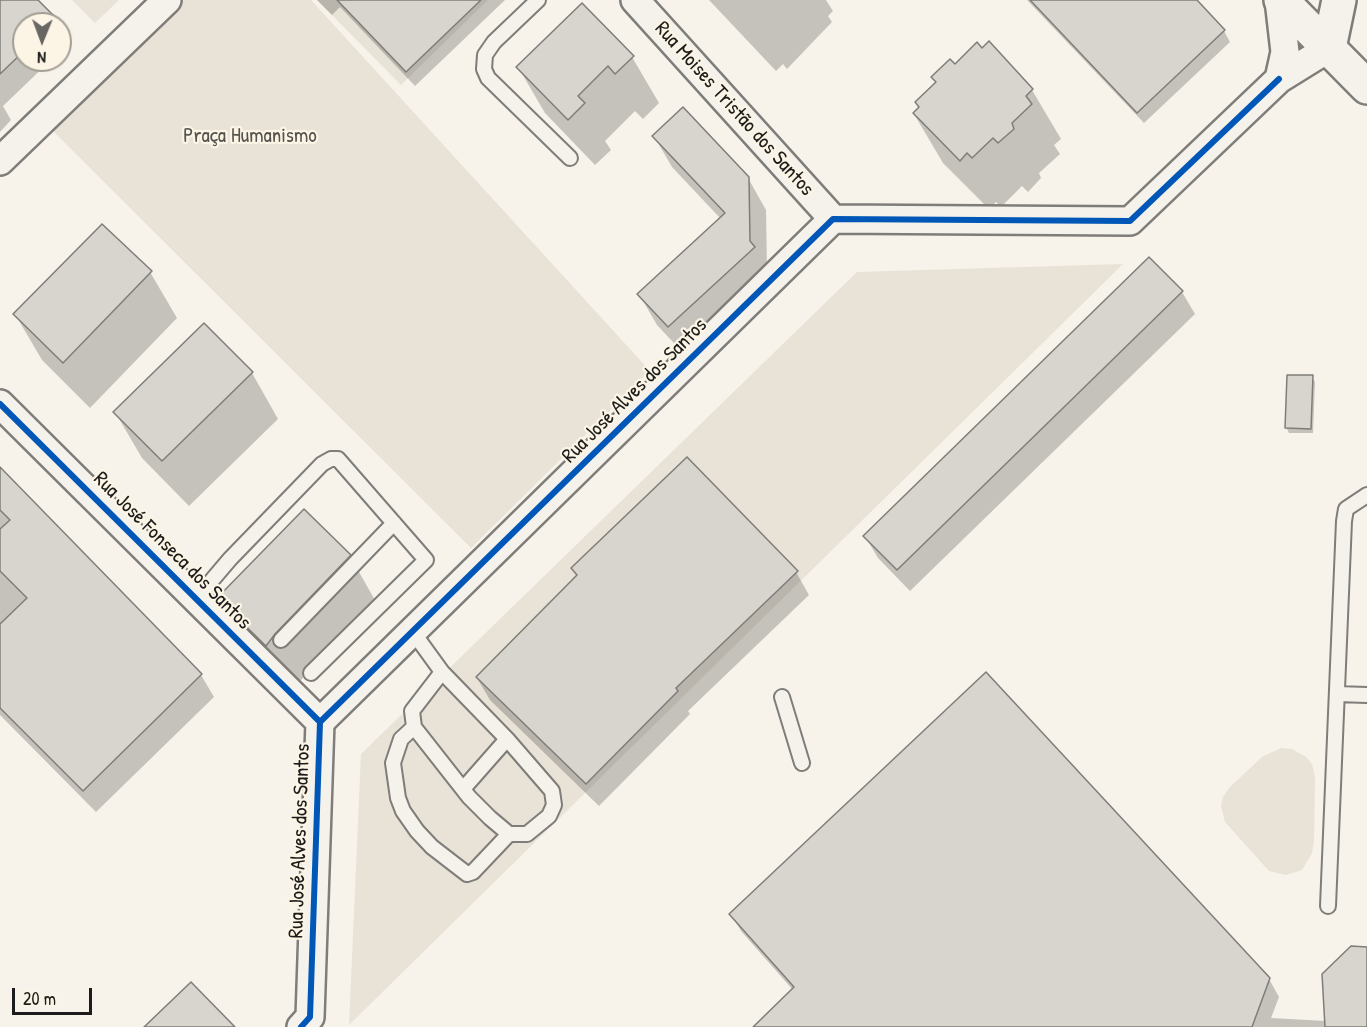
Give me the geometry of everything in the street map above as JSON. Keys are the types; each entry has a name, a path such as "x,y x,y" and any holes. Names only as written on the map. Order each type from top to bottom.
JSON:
{"main road":[{"path":"1280,0 1367,87"},
{"path":"1329,48 1339,0"}],"street":[{"path":"0,161 167,0"},
{"name":"Rua Moises Tristão dos Santos","path":"635,0 833,219"},
{"path":"1279,79 1285,52 1280,0"},
{"path":"833,219 1130,222 1279,79 1329,48"},
{"name":"Rua José Alves dos Santos","path":"301,1027 310,1017 320,722 833,219"},
{"name":"Rua José Fonseca dos Santos","path":"0,404 320,722"}],"lane":[{"path":"538,0 494,42 485,56 484,69 488,78 570,158"},
{"path":"196,599 230,559 322,464 331,459 338,459 426,560 311,673"},
{"path":"1328,906 1344,521 1346,509 1367,495"},
{"path":"281,640 394,523"},
{"path":"413,632 442,672 507,739 552,791 554,798 549,816 526,834 508,834 463,789 414,727 412,711 442,672"},
{"path":"1337,694 1367,695"},
{"path":"782,697 802,763"},
{"path":"414,727 401,739 393,763 398,798 403,811 417,831 452,863 471,874 508,834"},
{"path":"463,789 507,739"}],"shaded area":[{"path":"317,0 488,0 401,85"}],"green space":[{"path":"72,0 119,0 95,23"},
{"name":"Praça Humanismo","path":"184,0 311,0 650,371 471,548 51,129"},
{"path":"1123,264 349,1025 361,754 857,272"},
{"path":"1281,748 1292,749 1306,757 1312,764 1315,777 1312,853 1302,870 1286,875 1269,871 1225,822 1221,806 1223,797 1230,787 1262,757"}],"building":[{"path":"0,0 38,0 50,12 12,12 12,62 0,74"},
{"path":"337,0 481,0 406,72"},
{"path":"1030,0 1197,0 1225,30 1137,113"},
{"path":"582,3 634,56 615,74 608,66 578,96 585,103 568,120 516,67"},
{"path":"989,41 1033,89 1026,96 1032,104 1012,123 1014,129 998,143 993,138 972,158 967,153 960,161 913,113 919,107 915,102 936,82 931,77 950,59 955,64 977,42 982,48"},
{"path":"683,107 749,177 750,241 755,247 668,327 637,294 725,213 652,136"},
{"path":"102,224 152,271 63,363 13,314"},
{"path":"1149,257 1183,291 897,570 863,536"},
{"path":"204,323 253,372 162,461 113,412"},
{"path":"1287,375 1313,375 1311,429 1285,428"},
{"path":"687,457 798,571 676,688 678,691 586,784 476,677 577,575 571,568"},
{"path":"0,467 202,674 83,791 0,708 0,624 27,598 0,571 0,529 10,520 0,510"},
{"path":"304,509 351,555 266,646 217,598"},
{"path":"986,672 1270,978 1252,1027 753,1027 794,987 729,914"},
{"path":"1351,946 1367,947 1367,1027 1325,1027 1322,974"},
{"path":"191,982 235,1027 144,1027"}],"cycle path":[{"path":"301,1027 310,1017 320,722 833,219 1130,221 1279,79"},
{"path":"0,404 320,722"}]}
